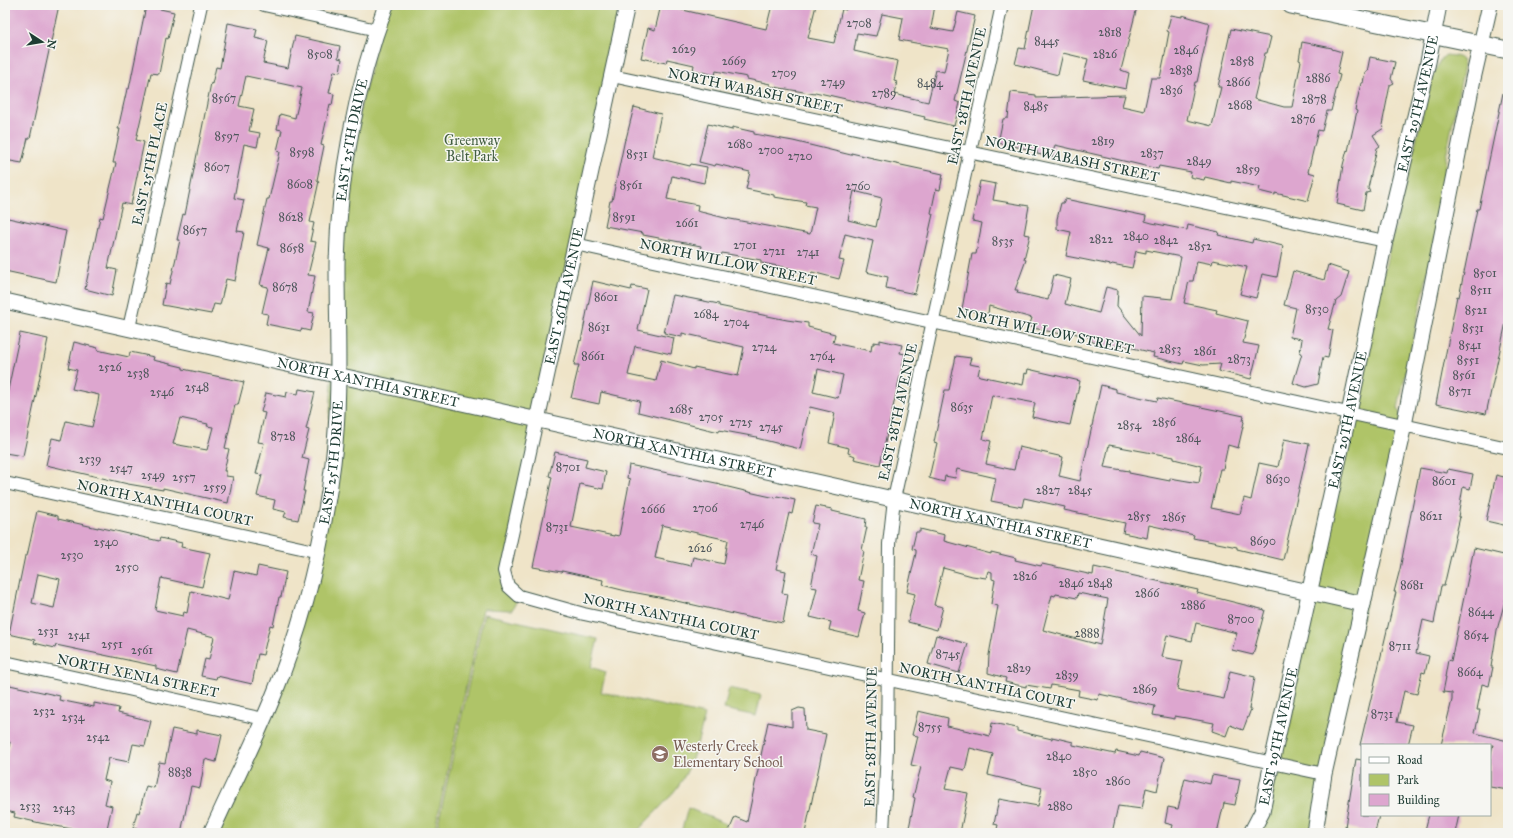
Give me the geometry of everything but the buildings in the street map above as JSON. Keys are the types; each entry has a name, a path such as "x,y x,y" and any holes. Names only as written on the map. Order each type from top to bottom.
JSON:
{"main road":[{"path":"1292,5 1508,50"}],"street":[{"name":"EAST 25TH PLACE","path":"129,328 201,5"},
{"path":"264,5 377,30"},
{"name":"EAST 25TH DRIVE","path":"211,833 264,719 292,648 318,552 333,462 337,416 339,375 337,264 339,222 353,124 365,71 386,5"},
{"name":"EAST 26TH AVENUE","path":"508,586 504,571 627,5"},
{"name":"EAST 28TH AVENUE","path":"883,833 888,749 889,544 894,499 1002,5"},
{"name":"EAST 29TH AVENUE","path":"1251,833 1262,812 1385,241 1428,62 1439,5"},
{"path":"1315,833 1324,774 1404,425 1480,44 1490,5"},
{"name":"NORTH WABASH STREET","path":"612,76 1385,241"},
{"name":"NORTH WILLOW STREET","path":"575,244 1508,448"},
{"name":"NORTH XANTHIA STREET","path":"5,300 1363,604"},
{"name":"NORTH XANTHIA COURT","path":"5,483 318,552"},
{"name":"NORTH XANTHIA COURT","path":"508,586 519,596 584,614 1324,774"},
{"name":"NORTH XENIA STREET","path":"5,662 264,719"}],"green space":[{"name":"Greenway Belt Park","path":"386,5 627,5 504,571 519,596 512,610 483,609 434,833 211,833 264,719 322,537 346,166"},
{"path":"1446,55 1460,58 1464,63 1464,66 1446,156 1440,217 1398,408 1404,425 1315,833 1251,833 1349,413 1427,97 1437,67"},
{"path":"484,614 598,639 591,667 606,672 601,692 705,715 697,744 682,780 671,796 636,833 436,833"},
{"path":"729,688 761,695 756,716 724,709"},
{"path":"688,808 726,824 722,833 681,833"}],"place":[{"name":"Westerly Creek Elementary School","path":"660,754"}]}
